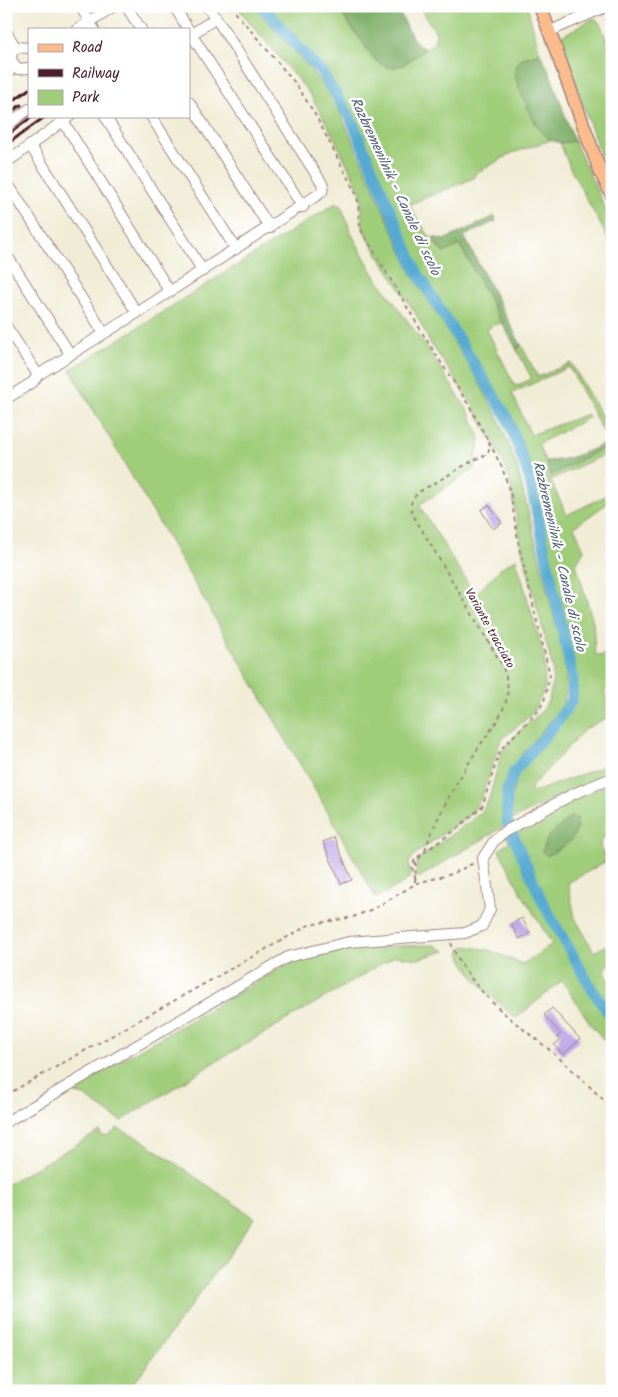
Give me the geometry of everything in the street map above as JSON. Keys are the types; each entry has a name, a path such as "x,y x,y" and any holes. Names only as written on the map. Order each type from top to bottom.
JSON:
{"main road":[{"path":"540,6 600,171 612,195"}],"street":[{"path":"80,6 92,26 114,6"},
{"path":"126,6 140,28"},
{"path":"174,6 187,28"},
{"path":"7,397 33,382 38,374 236,250 322,192 323,186 216,18 206,6"},
{"path":"548,32 608,6"},
{"path":"190,31 216,18"},
{"path":"6,32 16,48"},
{"path":"190,34 302,207"},
{"path":"16,48 28,48"},
{"path":"16,48 11,56 14,66 22,70 28,68"},
{"path":"6,76 14,66"},
{"path":"190,104 270,228"},
{"path":"6,126 28,110"},
{"path":"106,118 203,271"},
{"path":"152,118 236,250"},
{"path":"6,163 67,119 170,292"},
{"path":"30,145 137,313"},
{"path":"6,181 104,333"},
{"path":"6,254 70,354"},
{"path":"6,326 38,374"},
{"path":"6,1122 288,957 349,942 465,933 482,926 490,909 483,858 504,832 573,794 612,778"}],"path":[{"path":"230,6 296,84 316,116 355,192 360,228 429,344 470,407 502,467 512,496 519,547 547,653 550,675 549,687 538,711 500,750 482,807 454,831 415,859 412,868 416,883"},
{"name":"Variante tracciato","path":"424,851 431,831 463,772 504,707 508,688 507,676 501,663 410,506 412,499 419,492 488,454 490,444"},
{"path":"6,1095 309,925 353,917 375,908 416,883 452,874 483,858"},
{"path":"448,934 458,960 502,1014 551,1051 612,1108"}],"green space":[{"path":"236,6 254,6 306,64 335,101 412,274 478,380 498,417 517,467 565,664 566,688 561,707 515,764 510,773 503,796 503,827 418,878 416,867 421,857 481,813 489,799 502,751 543,710 549,699 553,669 522,549 510,482 504,464 472,404 429,341 417,316 366,235 363,227 361,193 329,127 309,93"},
{"path":"268,6 336,6 376,61 390,68 403,65 434,43 436,33 419,6 527,6 540,53 520,59 514,72 535,123 551,140 512,153 475,174 474,178 410,204 420,223 443,253 460,245 502,323 493,325 487,330 515,386 532,379 517,350 521,345 538,377 571,363 612,434 612,451 550,480 567,515 612,493 612,500 574,527 584,550 576,564 593,622 595,654 601,656 612,650 612,687 604,691 612,708 612,715 585,729 531,787 532,793 612,763 612,772 550,800 512,820 510,802 518,774 571,707 575,692 575,664 538,502 517,429 418,268 370,152 340,92 328,75","holes":["569,367 610,445 551,474 538,444 590,417 587,414 531,435 512,393"]},
{"path":"336,6 373,6 380,12 392,6 401,16 414,40 425,49 403,65 390,68 376,61"},
{"path":"594,18 600,23 612,54 611,173 606,171 560,37"},
{"path":"540,53 550,73 574,141 557,142 545,135 533,119 520,89 514,72 520,59"},
{"path":"574,141 612,223 612,246 571,170 560,143"},
{"path":"336,203 341,205 351,233 373,273 429,351 470,414 480,438 474,469 419,505 475,595 502,567 516,559 544,656 545,688 533,713 501,740 481,798 472,813 415,854 409,863 411,876 405,882 376,898 325,807 70,370"},
{"path":"495,216 496,221 464,236 521,345 517,350 460,245 443,253 433,237 444,240"},
{"path":"609,442 610,445 551,475 546,461 571,457"},
{"path":"606,785 611,798 611,805 607,811 612,827 600,843 601,850 608,860 568,883 575,918 594,952 612,942 612,963 604,969 612,988 612,1049 592,1026 562,981 516,1018 474,977 462,958 460,950 465,946 489,950 523,964 552,944 522,894 499,850 509,842 506,836 557,808"},
{"path":"570,817 577,818 576,832 569,842 547,856 542,851 548,837"},
{"path":"434,945 445,951 418,959 395,956 215,1062 121,1121 84,1096 76,1094 73,1088 291,962 344,951 380,947"},
{"path":"117,1128 140,1139 255,1218 128,1391 6,1391 6,1185 100,1131 100,1135 103,1136 112,1133"}],"building":[{"path":"489,505 502,523 493,529 481,510"},
{"path":"334,837 352,880 341,884 323,842"},
{"path":"522,918 530,933 519,939 511,924"},
{"path":"552,1008 580,1039 563,1055 554,1045 560,1040 557,1037 561,1034 544,1015"}],"waterway":[{"name":"Razbremenilnik - Canale di scolo","path":"262,6 322,73 350,117 417,272 507,417 529,477 573,679 572,700 558,721 514,772 507,791 507,821 543,903 593,991 612,1018"}],"railway":[{"path":"6,106 28,90"},
{"path":"6,115 21,105"},
{"path":"6,136 30,118"},
{"path":"6,145 43,118"}]}
